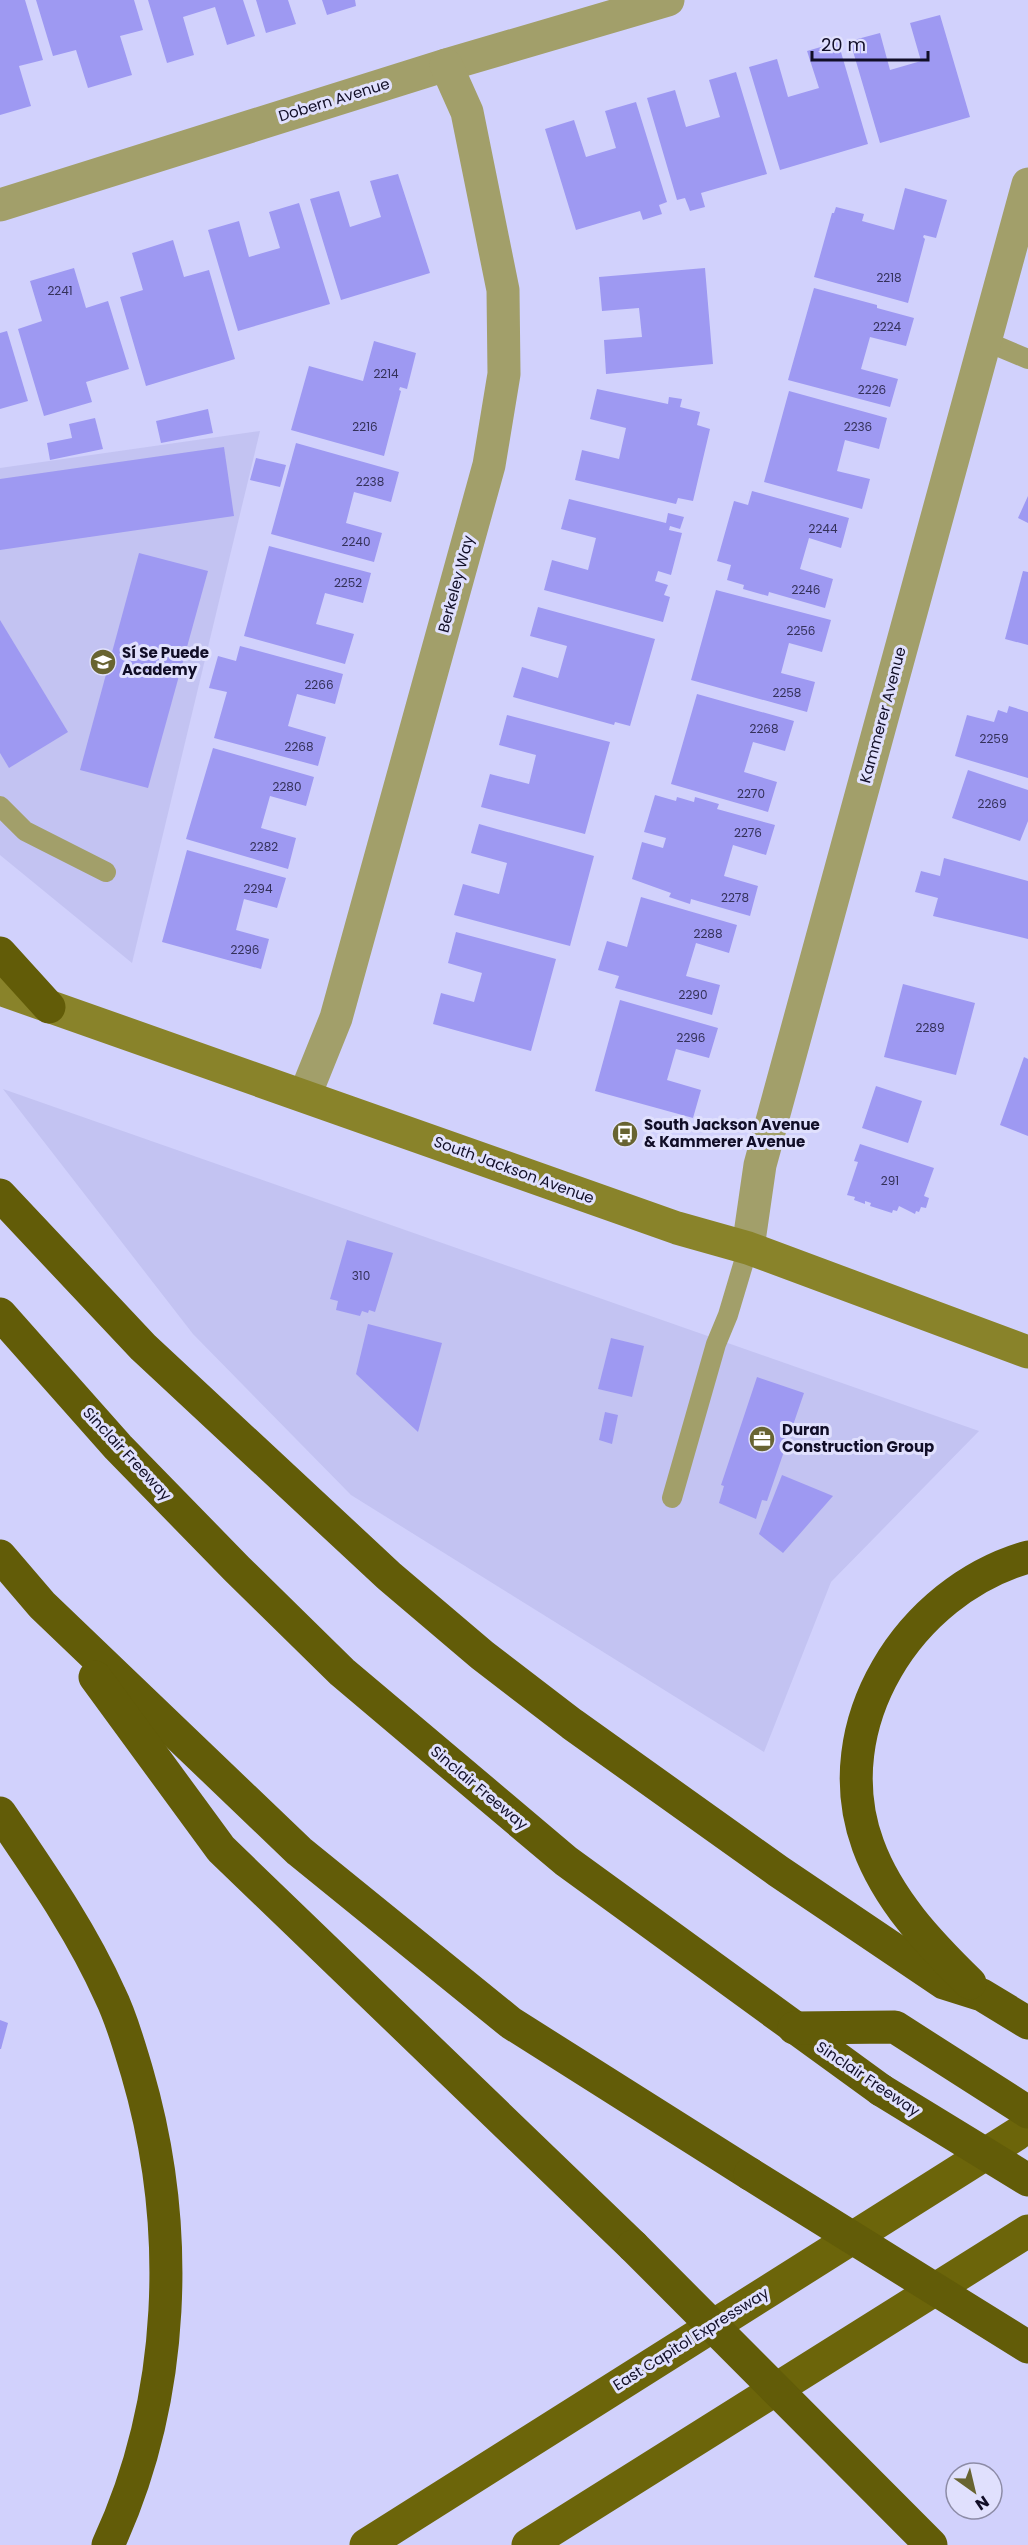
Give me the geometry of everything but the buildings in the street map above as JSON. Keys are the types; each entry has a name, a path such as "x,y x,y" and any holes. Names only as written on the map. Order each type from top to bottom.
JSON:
{"highway":[{"path":"0,953 49,1007"},
{"path":"0,1195 151,1354 389,1575 482,1655 572,1724 778,1871 944,1983 1006,2010"},
{"name":"Sinclair Freeway","path":"0,1314 118,1447 342,1672 566,1861 881,2090 1028,2180"},
{"path":"0,1556 42,1605 221,1849 633,2246 931,2545"},
{"path":"1006,2010 940,1953 909,1917 887,1884 868,1845 858,1807 857,1769 862,1726 878,1682 902,1645 936,1607 966,1584 1006,1563 1028,1557"},
{"path":"42,1605 299,1851 511,2023 1028,2347"},
{"path":"0,1813 57,1896 89,1950 112,1997 145,2099 157,2154 164,2209 167,2268 164,2322 157,2380 140,2454 108,2545"},
{"path":"794,2028 895,2027 937,2054 1024,2124"},
{"name":"East Capitol Expressway","path":"366,2545 1024,2124"},
{"path":"528,2545 1028,2230"}],"main road":[{"name":"South Jackson Avenue","path":"0,989 666,1224 748,1248 1028,1352"}],"street":[{"name":"Dobern Avenue","path":"0,205 446,65 668,0"},
{"name":"Berkeley Way","path":"305,1095 336,1018 489,465 504,374 503,290 467,112 446,65"},
{"name":"Kammerer Avenue","path":"748,1248 760,1165 1028,184"}],"lane":[{"path":"985,341 1028,359"},
{"path":"0,806 25,831 106,872"},
{"path":"672,1498 716,1344 728,1315 748,1248"}],"shaded area":[{"name":"Sí Se Puede Academy","path":"260,431 132,963 0,855 0,468"},
{"path":"3,1089 979,1431 831,1582 764,1752 351,1495 193,1334"}],"place":[{"name":"Sí Se Puede Academy","path":"103,662"},
{"name":"South Jackson Avenue & Kammerer Avenue","path":"625,1134"},
{"name":"Duran Construction Group","path":"762,1439"}]}
